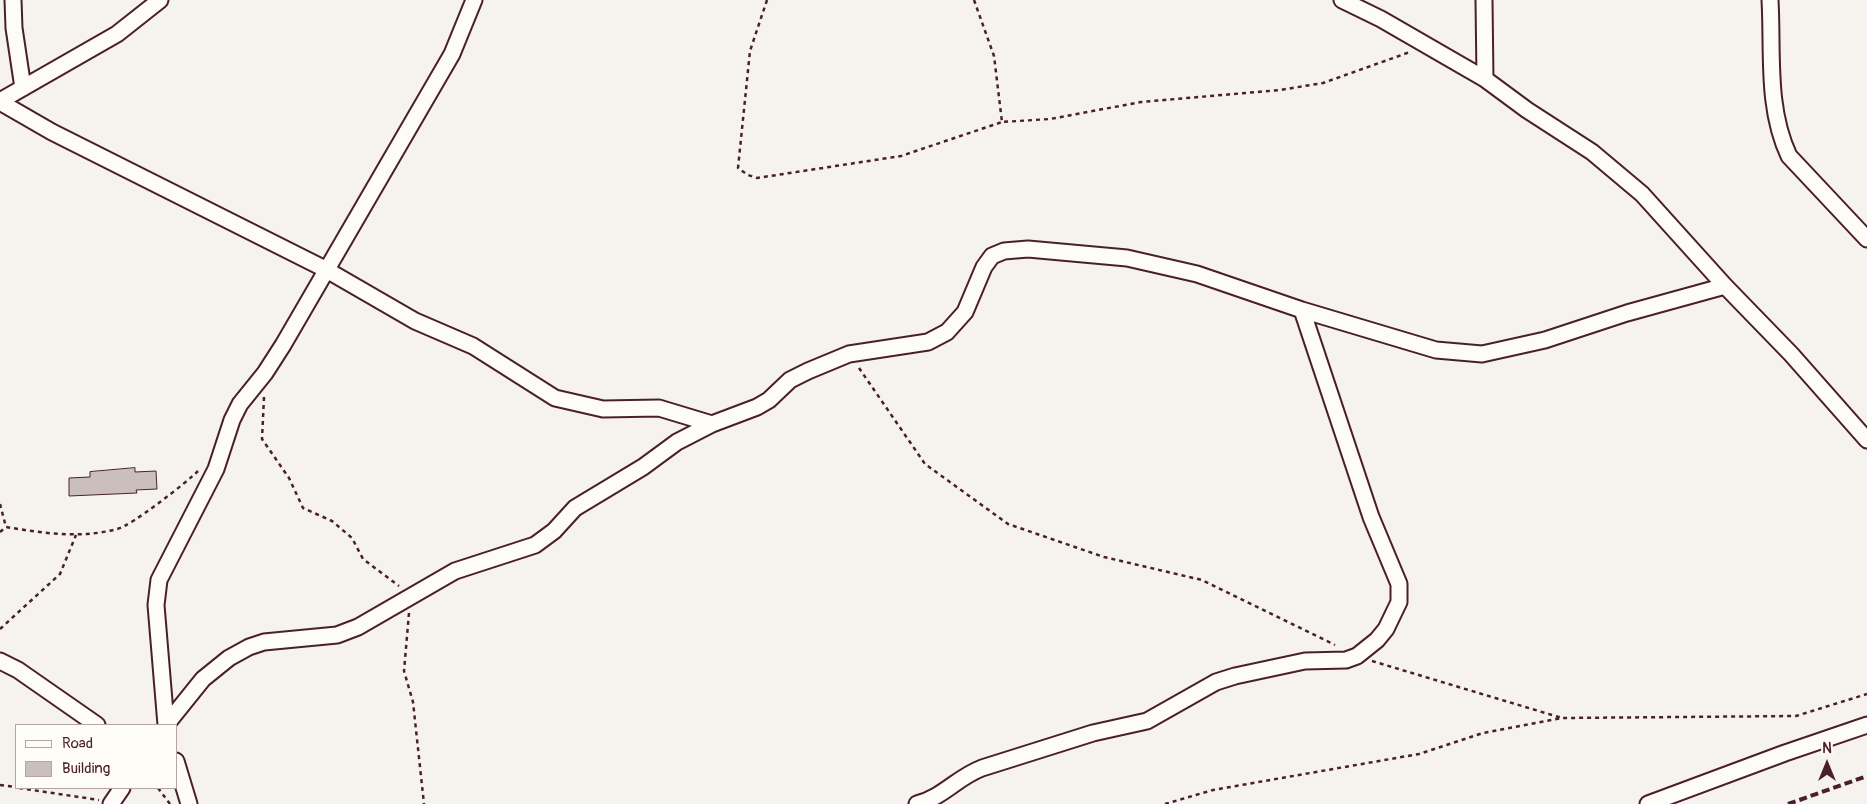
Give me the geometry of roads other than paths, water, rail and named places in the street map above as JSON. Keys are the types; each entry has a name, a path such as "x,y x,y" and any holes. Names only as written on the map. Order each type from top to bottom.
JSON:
{"street":[{"path":"13,0 14,28 23,88"},
{"path":"160,0 118,34 0,101 52,132 325,270 415,321 474,346 555,398 603,409 659,408 712,424"},
{"path":"166,724 156,605 160,580 216,469 236,412 265,373 452,54 474,0"},
{"path":"1342,0 1380,19 1485,79 1527,110 1592,152 1642,194 1725,286 1791,354 1867,440"},
{"path":"1484,0 1485,79"},
{"path":"1770,0 1772,88 1776,120 1784,147 1789,156 1867,239"},
{"path":"167,724 203,679 229,658 250,647 264,642 337,635 358,627 455,571 535,545 554,531 575,508 595,494 643,467 693,432 758,407 769,400 790,380 827,362 850,354 928,342 947,332 965,312 984,267 992,256 1004,251 1028,249 1127,258 1197,274 1302,310 1436,350 1482,354 1544,340 1627,313 1725,286"},
{"path":"917,804 940,796 970,773 982,768 1093,733 1147,721 1216,682 1305,661 1346,660 1357,656 1386,630 1399,602 1401,594 1399,584 1371,517 1350,459 1302,310"},
{"path":"0,661 18,670 96,724"},
{"path":"1648,804 1867,725"},
{"path":"178,768 189,804"},
{"path":"112,803 121,789"}],"railway":[{"path":"1788,804 1867,776"}]}
